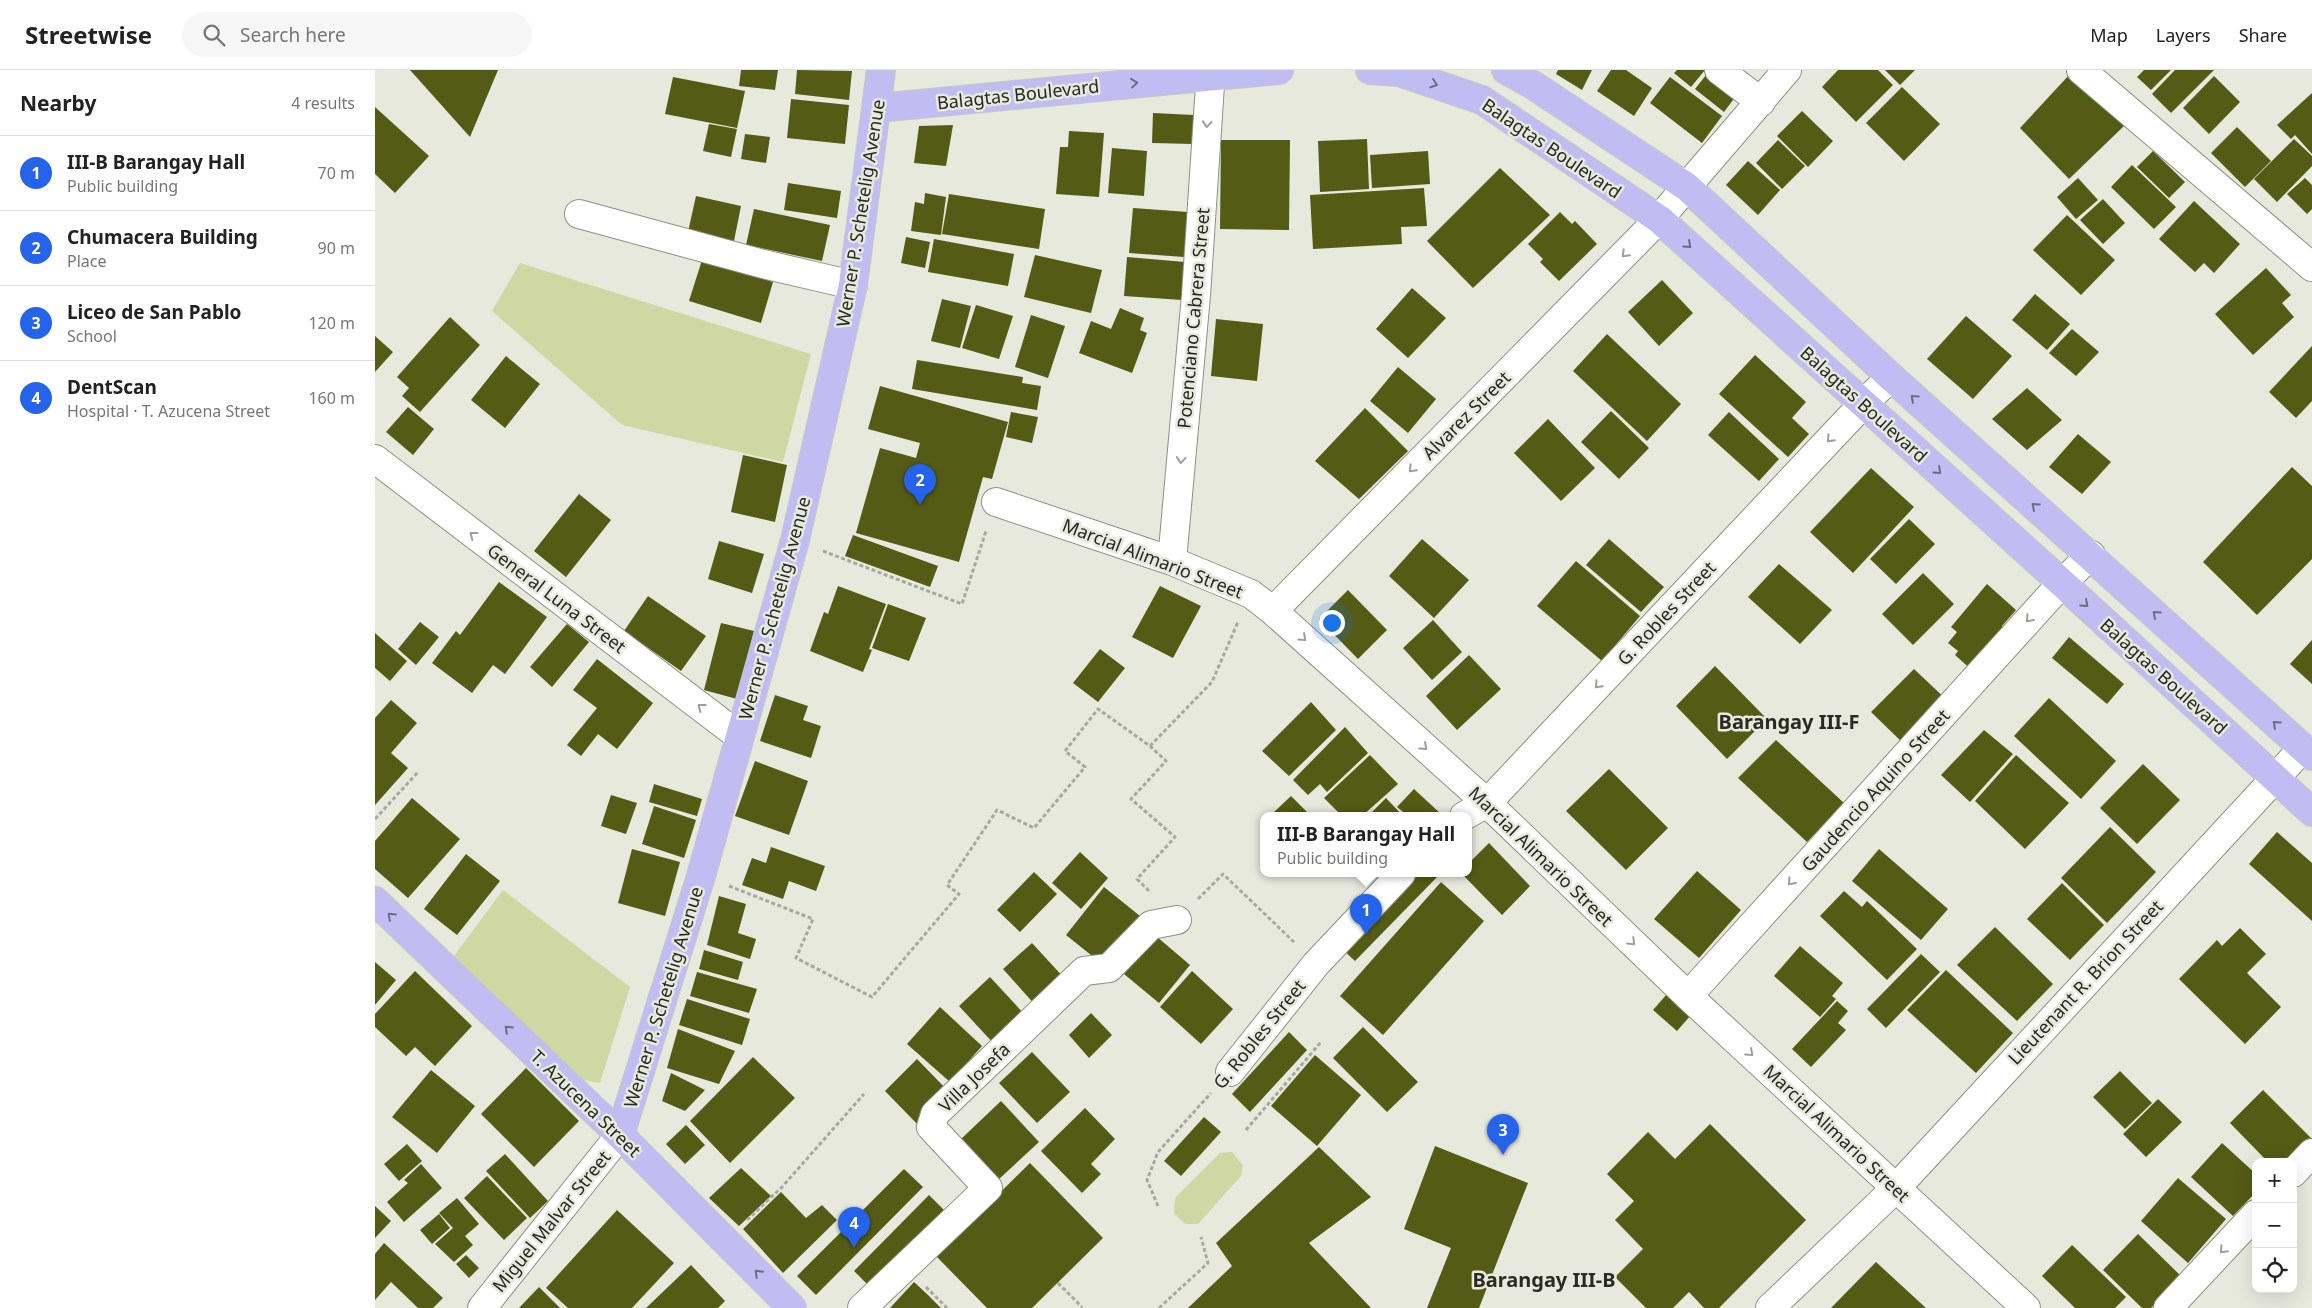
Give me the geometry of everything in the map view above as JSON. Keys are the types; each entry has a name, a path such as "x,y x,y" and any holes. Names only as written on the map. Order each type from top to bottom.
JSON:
{"main road":[{"name":"Werner P. Schetelig Avenue","path":"620,1135 701,876 795,540 853,285 881,70"},
{"name":"Balagtas Boulevard","path":"877,108 1211,72 1279,70"},
{"name":"Balagtas Boulevard","path":"1370,70 1399,72 1482,100 1659,219 2312,812"},
{"path":"1506,70 1537,78 1687,188 1891,377 2091,555 2307,752"},
{"name":"T. Azucena Street","path":"375,901 620,1135 792,1308"}],"street":[{"path":"1719,70 1761,102"},
{"path":"1687,188 1787,70"},
{"path":"2081,70 2312,267"},
{"name":"Potenciano Cabrera Street","path":"1172,561 1196,295 1211,72"},
{"name":"Alvarez Street","path":"1273,610 1659,219 1687,188"},
{"path":"579,214 763,264 853,285"},
{"name":"G. Robles Street","path":"1475,810 1891,377"},
{"name":"General Luna Street","path":"375,459 739,736"},
{"name":"Marcial Alimario Street","path":"995,502 1172,561 1251,594 1273,610 1475,810 1688,996 2026,1308"},
{"name":"Gaudencio Aquino Street","path":"1688,996 2062,583 2091,555"},
{"name":"Lieutenant R. Brion Street","path":"1769,1308 1897,1188 2274,777 2307,752"},
{"name":"G. Robles Street","path":"1230,1072 1316,964 1398,877"},
{"name":"Villa Josefa","path":"862,1308 987,1188 931,1127 935,1114 1084,971 1109,968 1151,925 1177,920"},
{"name":"Miguel Malvar Street","path":"482,1308 620,1135"},
{"path":"2297,1170 2312,1153"},
{"path":"2168,1308 2252,1218"}],"path":[{"path":"849,561 961,604 995,502"},
{"path":"1150,746 1212,682 1251,594"},
{"path":"701,876 737,888 813,920 796,958 872,997 959,894 947,885 997,810 1034,828 1085,767 1065,751 1097,708 1150,746 1166,761 1131,799 1175,837 1137,879 1177,920 1223,874 1316,964"},
{"path":"375,819 418,772"},
{"path":"1246,1130 1321,1042"},
{"name":"G. Robles Street","path":"1158,1206 1147,1180 1158,1152 1230,1072"},
{"path":"726,1240 783,1187 864,1094"},
{"path":"1159,1308 1208,1263 1201,1237"},
{"path":"1058,1283 1082,1306"}],"green space":[{"path":"520,263 811,354 783,462 622,425 492,311"},
{"path":"503,890 630,987 600,1083 583,1080 451,960"},
{"path":"1232,1152 1243,1165 1241,1176 1198,1224 1185,1224 1174,1213 1175,1198 1220,1153"}],"building":[{"path":"410,70 498,70 470,137"},
{"path":"741,70 778,70 775,90 739,86"},
{"path":"797,70 852,71 849,100 795,94"},
{"path":"1558,70 1592,70 1582,90 1556,74"},
{"path":"1611,70 1626,70 1652,88 1634,116 1597,91"},
{"path":"1677,70 1705,70 1691,87 1674,73"},
{"path":"1710,70 1739,92 1724,112 1695,89"},
{"path":"1838,70 1878,70 1893,85 1856,122 1822,87"},
{"path":"1885,70 1915,70 1900,85"},
{"path":"2144,70 2171,70 2151,90 2137,77"},
{"path":"2175,70 2214,70 2171,113 2152,94"},
{"path":"2070,74 2124,126 2069,179 2020,128"},
{"path":"2214,76 2240,102 2209,134 2183,108"},
{"path":"673,77 745,91 737,128 665,114"},
{"path":"1670,77 1722,116 1702,143 1650,103"},
{"path":"1902,87 1940,124 1904,161 1866,123"},
{"path":"2312,93 2312,154 2295,135 2291,139 2277,125"},
{"path":"791,99 849,105 845,144 787,138"},
{"path":"375,107 429,156 395,193 375,174"},
{"path":"1802,111 1833,141 1808,167 1777,136"},
{"path":"1153,113 1194,115 1193,144 1152,143"},
{"path":"709,124 737,129 731,157 703,151"},
{"path":"953,125 946,166 914,163 919,126"},
{"path":"2237,127 2271,161 2245,187 2211,153"},
{"path":"1069,131 1104,133 1099,197 1056,194 1060,147 1068,147"},
{"path":"745,134 770,137 766,163 741,159"},
{"path":"1367,139 1369,189 1320,192 1318,141"},
{"path":"2294,139 2312,156 2312,166 2277,202 2254,179"},
{"path":"1221,140 1290,140 1289,230 1220,229"},
{"path":"1778,140 1805,166 1782,189 1756,163"},
{"path":"1112,148 1147,151 1144,196 1108,193"},
{"path":"1428,151 1430,184 1372,188 1370,155"},
{"path":"2153,151 2185,182 2169,198 2137,167"},
{"path":"1748,161 1780,190 1758,215 1726,185"},
{"path":"2132,165 2176,207 2154,229 2111,187"},
{"path":"1500,168 1550,215 1473,288 1427,241"},
{"path":"2078,178 2098,200 2076,219 2057,197"},
{"path":"2305,178 2312,185 2312,209 2307,214 2287,194"},
{"path":"788,183 841,191 837,218 784,210"},
{"path":"1424,188 1427,226 1401,227 1402,244 1313,249 1310,195"},
{"path":"925,193 946,197 941,235 911,231 915,202 924,204"},
{"path":"949,194 1045,209 1039,249 942,234"},
{"path":"696,196 741,206 734,241 688,232"},
{"path":"2103,199 2125,223 2103,244 2080,220"},
{"path":"2194,201 2240,244 2214,273 2204,263 2195,272 2159,239"},
{"path":"1133,208 1188,212 1184,257 1129,253"},
{"path":"754,209 830,225 822,261 746,245"},
{"path":"1560,212 1572,224 1575,221 1597,244 1559,281 1540,262 1543,259 1528,244"},
{"path":"2067,215 2115,260 2081,295 2033,250"},
{"path":"906,237 930,242 925,268 901,263"},
{"path":"934,239 1014,254 1008,286 928,272"},
{"path":"1035,255 1102,270 1091,313 1024,297"},
{"path":"1127,257 1185,262 1182,300 1124,296"},
{"path":"702,260 773,282 761,323 689,301"},
{"path":"2266,268 2291,295 2282,303 2294,317 2253,355 2215,314"},
{"path":"1662,280 1693,313 1659,346 1628,312"},
{"path":"1412,288 1446,318 1408,358 1376,329"},
{"path":"2035,294 2070,324 2047,350 2012,320"},
{"path":"942,299 971,306 960,348 931,341"},
{"path":"976,305 1013,316 999,359 962,348"},
{"path":"1120,308 1144,318 1140,330 1147,333 1132,373 1079,353 1091,321 1111,329"},
{"path":"1031,315 1065,326 1048,378 1015,367"},
{"path":"1966,316 2012,356 1973,399 1927,359"},
{"path":"450,317 480,345 420,412 402,396 409,388 397,377"},
{"path":"1216,319 1263,324 1257,381 1211,376"},
{"path":"2072,329 2099,352 2076,376 2049,353"},
{"path":"1607,334 1681,404 1647,441 1573,371"},
{"path":"375,336 393,352 375,372"},
{"path":"2312,346 2312,401 2296,418 2269,392"},
{"path":"1755,355 1806,402 1792,418 1809,434 1788,457 1719,394"},
{"path":"506,356 540,384 505,428 471,400"},
{"path":"917,360 1023,377 1022,383 1041,386 1037,410 912,389"},
{"path":"1398,367 1436,399 1408,433 1370,401"},
{"path":"880,386 1008,422 992,479 983,477 959,562 856,533 880,448 916,458 920,443 868,429"},
{"path":"2027,388 2062,420 2027,450 1992,419"},
{"path":"408,407 434,429 413,455 386,432"},
{"path":"1365,408 1408,451 1359,499 1315,461"},
{"path":"1611,411 1649,448 1619,479 1581,442"},
{"path":"1011,412 1038,417 1032,443 1006,437"},
{"path":"1729,412 1779,459 1759,481 1708,435"},
{"path":"1548,419 1595,468 1561,501 1514,453"},
{"path":"2078,434 2111,462 2082,494 2049,467"},
{"path":"743,455 787,465 775,522 731,512"},
{"path":"2292,467 2312,486 2312,559 2257,615 2203,562"},
{"path":"1871,468 1914,507 1853,573 1810,532"},
{"path":"579,494 611,520 566,577 534,551"},
{"path":"1909,519 1935,544 1896,584 1870,559"},
{"path":"853,535 938,566 930,587 845,556"},
{"path":"1422,539 1469,580 1434,618 1389,576"},
{"path":"1609,539 1664,587 1641,612 1586,565"},
{"path":"719,541 764,554 752,593 708,579"},
{"path":"1576,561 1640,616 1602,661 1537,606"},
{"path":"1779,564 1832,610 1800,644 1748,597"},
{"path":"1923,573 1954,604 1913,645 1882,614"},
{"path":"499,582 547,617 505,674 493,665 472,693 432,663 456,631 460,635"},
{"path":"1987,584 2016,610 2002,626 2008,632 1974,672 1955,655 1958,651 1948,643 1957,632 1951,627"},
{"path":"838,586 886,604 869,649 872,650 863,672 810,651 824,612 828,614"},
{"path":"1160,586 1201,606 1173,658 1132,637"},
{"path":"1348,590 1387,630 1358,659 1319,619"},
{"path":"648,596 706,636 681,671 624,631"},
{"path":"888,604 926,618 909,661 872,648"},
{"path":"1433,620 1462,652 1432,680 1403,648"},
{"path":"420,622 439,637 416,665 398,649"},
{"path":"721,623 754,631 737,699 704,690"},
{"path":"567,624 589,642 552,687 530,667"},
{"path":"375,633 407,661 390,681 375,668"},
{"path":"2069,637 2124,684 2107,704 2052,658"},
{"path":"2312,640 2312,684 2290,664"},
{"path":"1100,649 1125,668 1098,702 1073,683"},
{"path":"1469,655 1501,689 1457,730 1426,696"},
{"path":"597,659 653,703 617,749 598,734 581,756 567,745 597,708 573,690"},
{"path":"1715,666 1767,719 1727,759 1676,706"},
{"path":"1914,669 1949,702 1905,745 1871,712"},
{"path":"775,695 808,706 803,720 821,726 811,758 760,741"},
{"path":"2049,698 2116,761 2081,799 2014,736"},
{"path":"391,700 417,723 391,753 408,768 375,805 375,718"},
{"path":"1311,702 1336,730 1289,776 1262,751"},
{"path":"1345,727 1368,753 1327,792 1320,784 1308,795 1293,780"},
{"path":"1984,730 2013,754 1970,802 1941,775"},
{"path":"1776,740 1844,803 1807,842 1738,778"},
{"path":"1370,755 1398,784 1366,812 1338,812 1324,798"},
{"path":"2016,755 2069,803 2025,849 1975,801"},
{"path":"755,761 808,781 789,835 735,816"},
{"path":"2143,764 2180,800 2137,844 2100,808"},
{"path":"1609,769 1668,828 1626,870 1566,811"},
{"path":"654,784 702,799 697,816 649,802"},
{"path":"1414,789 1439,812 1403,812 1397,807"},
{"path":"611,795 637,803 626,834 601,826"},
{"path":"1291,796 1307,812 1274,812"},
{"path":"412,798 460,839 408,898 375,869 375,841"},
{"path":"1386,798 1399,812 1372,812"},
{"path":"654,806 696,820 684,858 642,844"},
{"path":"2110,827 2156,872 2107,923 2061,878"},
{"path":"2277,832 2312,863 2312,921 2249,864"},
{"path":"1489,843 1530,886 1502,915 1465,877 1472,877 1472,860"},
{"path":"771,847 825,866 816,891 789,881 783,899 742,885 752,858 766,863"},
{"path":"632,849 680,862 665,916 618,903"},
{"path":"1879,849 1948,909 1921,940 1852,881"},
{"path":"1080,852 1108,878 1081,909 1052,883"},
{"path":"466,854 500,881 457,935 424,909"},
{"path":"1697,871 1741,910 1699,958 1654,919"},
{"path":"1034,872 1057,894 1020,932 997,910"},
{"path":"1409,877 1437,877 1355,961 1340,947"},
{"path":"1441,882 1484,921 1383,1035 1340,996"},
{"path":"2062,883 2104,925 2070,960 2027,919"},
{"path":"1104,887 1140,916 1101,963 1066,935"},
{"path":"1844,891 1862,907 1867,901 1917,949 1887,980 1820,916"},
{"path":"719,896 746,904 738,933 756,939 750,959 707,945"},
{"path":"1995,927 2053,984 2017,1021 1957,965"},
{"path":"2240,928 2266,954 2247,973 2281,1007 2245,1044 2179,979 2217,940 2222,946"},
{"path":"1156,936 1190,965 1159,1003 1124,974"},
{"path":"1032,943 1066,980 1037,1007 1003,969"},
{"path":"1800,946 1843,983 1832,996 1836,999 1820,1017 1774,976"},
{"path":"704,950 743,962 738,980 699,969"},
{"path":"1921,954 1940,972 1886,1028 1867,1009"},
{"path":"375,962 396,980 375,1005"},
{"path":"1946,970 2013,1033 1976,1073 1907,1010"},
{"path":"415,971 472,1026 435,1066 415,1047 406,1056 375,1027 375,1014"},
{"path":"1192,971 1233,1009 1201,1044 1160,1007"},
{"path":"697,972 757,989 749,1013 690,996"},
{"path":"990,977 1026,1016 995,1045 959,1006"},
{"path":"1667,994 1691,1015 1677,1031 1653,1010"},
{"path":"687,999 750,1019 742,1045 679,1025"},
{"path":"1837,1001 1848,1011 1838,1023 1846,1030 1811,1067 1792,1049"},
{"path":"940,1007 982,1046 950,1082 907,1044"},
{"path":"1091,1013 1112,1035 1089,1058 1069,1035"},
{"path":"1363,1027 1418,1082 1387,1112 1333,1058"},
{"path":"678,1029 735,1051 719,1084 667,1068"},
{"path":"1289,1032 1307,1050 1250,1112 1232,1094"},
{"path":"1032,1052 1070,1092 1037,1123 999,1083"},
{"path":"1315,1055 1361,1095 1317,1146 1271,1106"},
{"path":"753,1057 795,1098 730,1163 690,1121"},
{"path":"917,1059 953,1096 921,1128 885,1091"},
{"path":"526,1068 579,1121 534,1167 481,1114"},
{"path":"431,1070 475,1106 437,1153 392,1117"},
{"path":"2120,1071 2152,1103 2125,1129 2093,1097"},
{"path":"671,1073 705,1090 685,1111 662,1101"},
{"path":"2263,1090 2312,1139 2312,1145 2297,1158 2264,1158 2230,1123"},
{"path":"2158,1099 2182,1122 2146,1157 2123,1134"},
{"path":"1001,1101 1039,1142 998,1180 960,1140"},
{"path":"1085,1108 1115,1139 1091,1164 1101,1174 1082,1193 1041,1151"},
{"path":"1204,1117 1221,1132 1181,1176 1164,1161"},
{"path":"1710,1124 1806,1220 1719,1308 1704,1308 1689,1292 1673,1308 1646,1308 1615,1277 1643,1249 1615,1220 1634,1201 1607,1174 1648,1132 1675,1159"},
{"path":"686,1125 705,1145 685,1164 666,1144"},
{"path":"2222,1143 2252,1170 2252,1196 2233,1216 2191,1177"},
{"path":"407,1144 422,1161 399,1181 384,1164"},
{"path":"1435,1146 1528,1183 1479,1308 1427,1308 1451,1248 1404,1229"},
{"path":"1319,1147 1371,1197 1309,1243 1371,1308 1188,1308 1232,1266 1216,1243"},
{"path":"505,1154 548,1201 530,1218 486,1171"},
{"path":"1030,1163 1103,1238 1032,1308 987,1308 936,1256"},
{"path":"421,1164 442,1188 404,1222 387,1202 408,1183 404,1180"},
{"path":"741,1168 771,1196 739,1226 709,1198"},
{"path":"904,1169 923,1187 816,1295 797,1276"},
{"path":"487,1176 527,1218 504,1240 464,1198"},
{"path":"2178,1178 2226,1219 2188,1263 2141,1221"},
{"path":"781,1192 806,1218 822,1205 837,1220 783,1273 743,1229"},
{"path":"929,1195 945,1211 870,1287 854,1271"},
{"path":"457,1198 479,1224 465,1236 473,1245 454,1262 435,1244 453,1228 439,1213"},
{"path":"375,1206 391,1221 375,1238"},
{"path":"617,1210 674,1263 632,1308 568,1308 546,1288"},
{"path":"439,1214 450,1228 432,1244 420,1230"},
{"path":"2138,1234 2182,1277 2151,1308 2142,1308 2103,1270"},
{"path":"384,1243 443,1298 433,1308 418,1308 391,1282 375,1300 375,1254"},
{"path":"2072,1245 2126,1297 2115,1308 2075,1308 2042,1276"},
{"path":"466,1255 479,1268 469,1278 456,1264"},
{"path":"1876,1262 1926,1308 1831,1308"},
{"path":"691,1265 725,1301 718,1308 646,1308"},
{"path":"914,1282 928,1295 941,1308 890,1308"},
{"path":"539,1287 560,1308 519,1308"}],"place":[{"name":"Chumacera Building","path":"920,505"},
{"name":"III-B Barangay Hall","path":"1366,935"},
{"name":"Liceo de San Pablo","path":"1503,1155"},
{"name":"DentScan","path":"854,1248"}],"district":[{"name":"Barangay III-F","path":"1789,721"},
{"name":"Barangay III-B","path":"1544,1279"}]}
